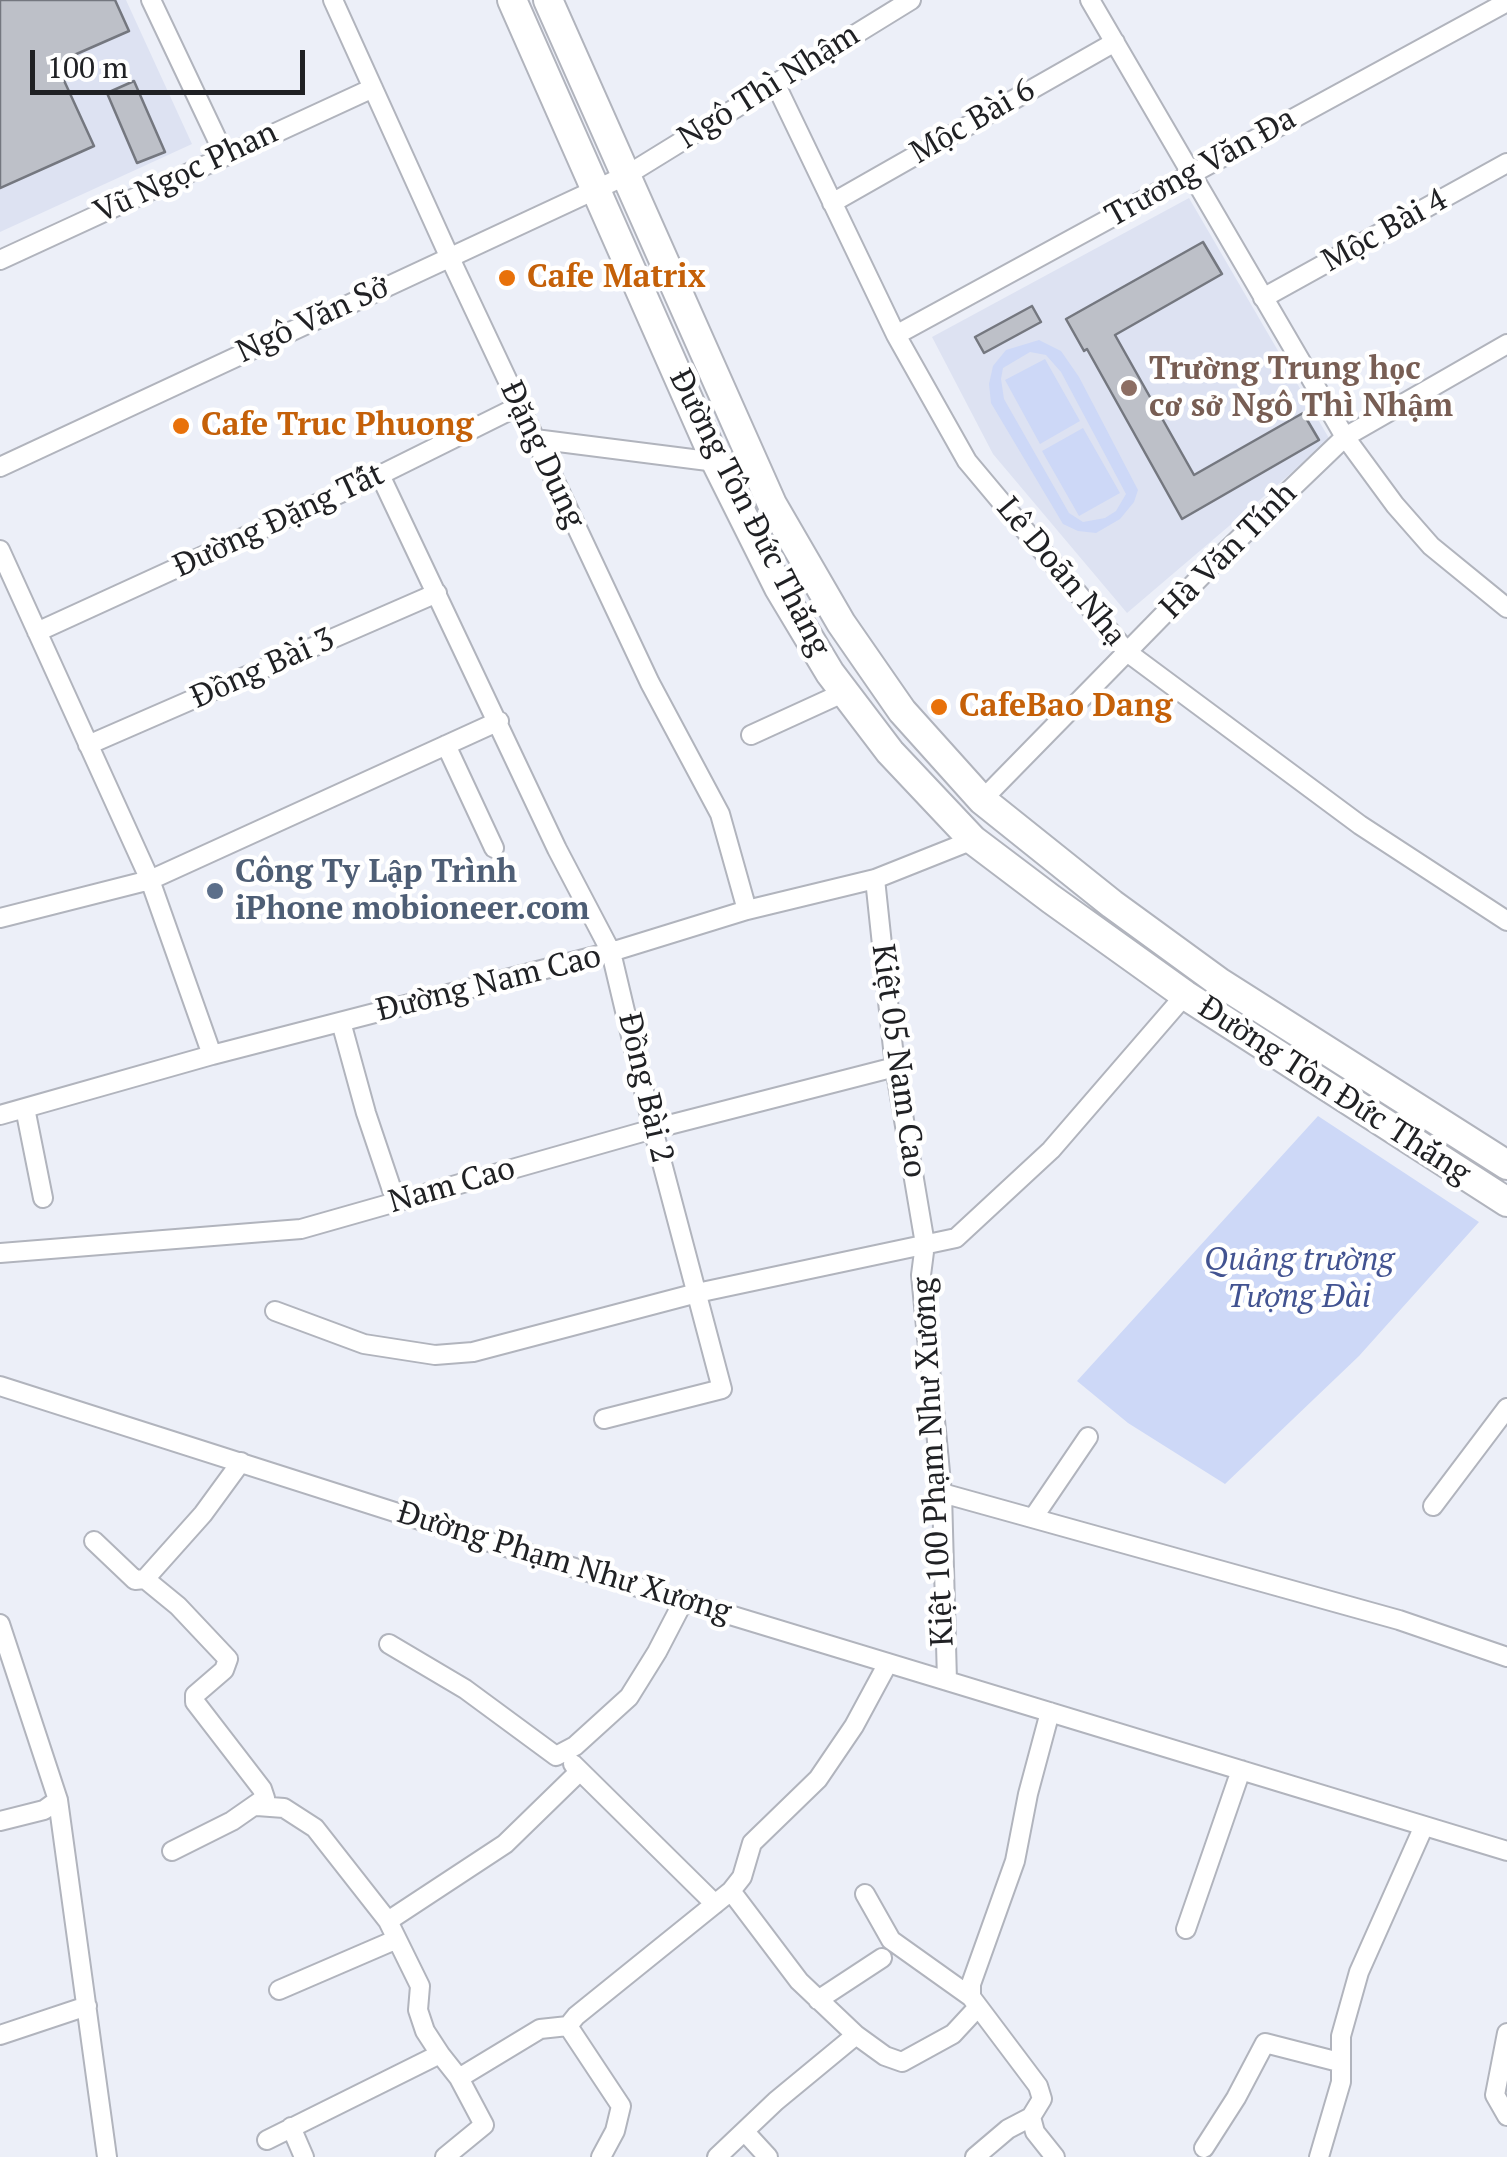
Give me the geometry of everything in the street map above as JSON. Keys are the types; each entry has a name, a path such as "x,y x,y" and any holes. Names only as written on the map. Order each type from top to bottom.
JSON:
{"highway":[{"name":"Đường Tôn Đức Thắng","path":"512,0 716,462 779,588 844,692 890,752 973,840 1186,996 1507,1202"},
{"name":"Đường Tôn Đức Thắng","path":"548,0 772,504 841,623 902,711 982,800 1112,904 1219,982 1507,1165"}],"street":[{"path":"151,0 224,154"},
{"name":"Đặng Dung","path":"333,0 650,684 720,814 747,910"},
{"name":"Ngô Thì Nhậm","path":"627,175 911,0"},
{"path":"1090,0 1345,437 1394,506 1431,546 1507,608"},
{"name":"Trương Văn Đa","path":"896,336 1507,2"},
{"name":"Mộc Bài 6","path":"832,203 1115,42"},
{"name":"Lê Doãn Nhạ","path":"775,83 896,336 967,461 1127,652 1360,825 1507,921"},
{"name":"Vũ Ngọc Phan","path":"0,260 373,88"},
{"name":"Mộc Bài 4","path":"1263,298 1507,164"},
{"name":"Ngô Văn Sở","path":"0,467 627,175"},
{"name":"Hà Văn Tính","path":"982,800 1345,437 1507,344"},
{"name":"Đường Đặng Tất","path":"37,632 380,475 519,406"},
{"path":"534,439 716,462"},
{"name":"Đồng Bài 2","path":"380,475 557,849 611,952 722,1389 604,1419"},
{"path":"0,550 150,880 212,1055"},
{"name":"Đồng Bài 3","path":"88,745 437,593"},
{"path":"751,735 844,692"},
{"path":"0,918 150,880 499,721"},
{"path":"446,745 494,848"},
{"name":"Đường Nam Cao","path":"0,1116 212,1055 611,952 747,910 875,878 973,840"},
{"name":"Kiệt 05 Nam Cao","path":"875,878 895,1066 924,1244"},
{"path":"276,1311 364,1344 435,1355 473,1352 697,1293 956,1238 1051,1150 1186,996"},
{"path":"341,1022 396,1202"},
{"name":"Nam Cao","path":"0,1253 301,1229 653,1129 895,1066"},
{"path":"26,1108 43,1198"},
{"name":"Kiệt 100 Phạm Như Xương","path":"924,1244 921,1275 942,1493 947,1681"},
{"name":"Đường Phạm Như Xương","path":"0,1386 1507,1851"},
{"path":"1433,1506 1507,1408"},
{"path":"1033,1518 1088,1438"},
{"path":"94,1541 135,1580 146,1579 203,1514 240,1462"},
{"path":"942,1493 1399,1620 1507,1658"},
{"path":"146,1579 178,1606 228,1659 224,1670 195,1695 195,1702 262,1789 264,1798 257,1806 172,1851"},
{"path":"389,1644 465,1689 556,1756 629,1697 684,1600"},
{"path":"2,1635 58,1800 106,2157"},
{"path":"458,2078 540,2029 568,2026 731,1891 742,1877 752,1843 818,1779 854,1726 888,1662"},
{"path":"731,1891 799,1980 856,2035 885,2056 902,2062 953,2034 975,2002 971,1984 1015,1861 1050,1712"},
{"path":"563,1754 715,1904"},
{"path":"1186,1929 1241,1770"},
{"path":"388,1921 505,1844 580,1771"},
{"path":"0,1821 44,1810 58,1800"},
{"path":"257,1806 284,1808 316,1828 388,1921 420,1986 418,2010 425,2031 484,2125 445,2157"},
{"path":"1319,2157 1341,2082 1341,2036 1360,1972 1424,1826"},
{"path":"866,1894 891,1940 975,2002 1038,2086 1042,2098 1031,2118 1008,2130 975,2157"},
{"path":"280,1990 395,1940"},
{"path":"818,2000 882,1958"},
{"path":"0,2035 87,2006"},
{"path":"568,2026 622,2106 615,2131 601,2157"},
{"path":"1507,2033 1495,2095 1507,2116"},
{"path":"717,2157 776,2101 856,2035"},
{"path":"1204,2148 1236,2098 1264,2042 1340,2062"},
{"path":"267,2140 440,2054"},
{"path":"1031,2118 1034,2132 1055,2157"},
{"path":"291,2127 304,2157"},
{"path":"745,2132 768,2157"}],"shaded area":[{"path":"0,0 126,0 192,144 0,232"},
{"name":"Trường Trung học cơ sở Ngô Thì Nhậm","path":"1189,198 1330,440 1127,613 993,454 932,337"}],"green space":[{"path":"1039,340 1061,351 1079,377 1138,490 1120,519 1096,533 1063,524 991,403 989,384 993,366 1006,350","holes":["1030,352 1046,355 1061,372 1126,494 1116,511 1105,518 1083,522 1069,513 1004,399 1003,368"]},
{"path":"1045,359 1080,421 1040,444 1005,380"},
{"path":"1083,428 1120,493 1079,516 1042,451"},
{"name":"Quảng trường Tượng Đài","path":"1318,1116 1479,1222 1359,1356 1225,1484 1128,1423 1077,1381"}],"building":[{"path":"0,0 115,0 129,31 56,63 94,146 0,188"},
{"path":"134,81 165,152 137,163 107,93"},
{"path":"1203,242 1222,274 1115,335 1194,475 1303,413 1319,440 1182,519 1087,349 1084,351 1066,319"},
{"path":"1032,306 1041,322 984,353 975,337"}],"place":[{"name":"Cafe Matrix","path":"507,278"},
{"name":"Trường Trung học cơ sở Ngô Thì Nhậm","path":"1129,388"},
{"name":"Cafe Truc Phuong","path":"181,426"},
{"name":"CafeBao Dang","path":"939,707"},
{"name":"Công Ty Lập Trình iPhone mobioneer.com","path":"215,891"}]}
